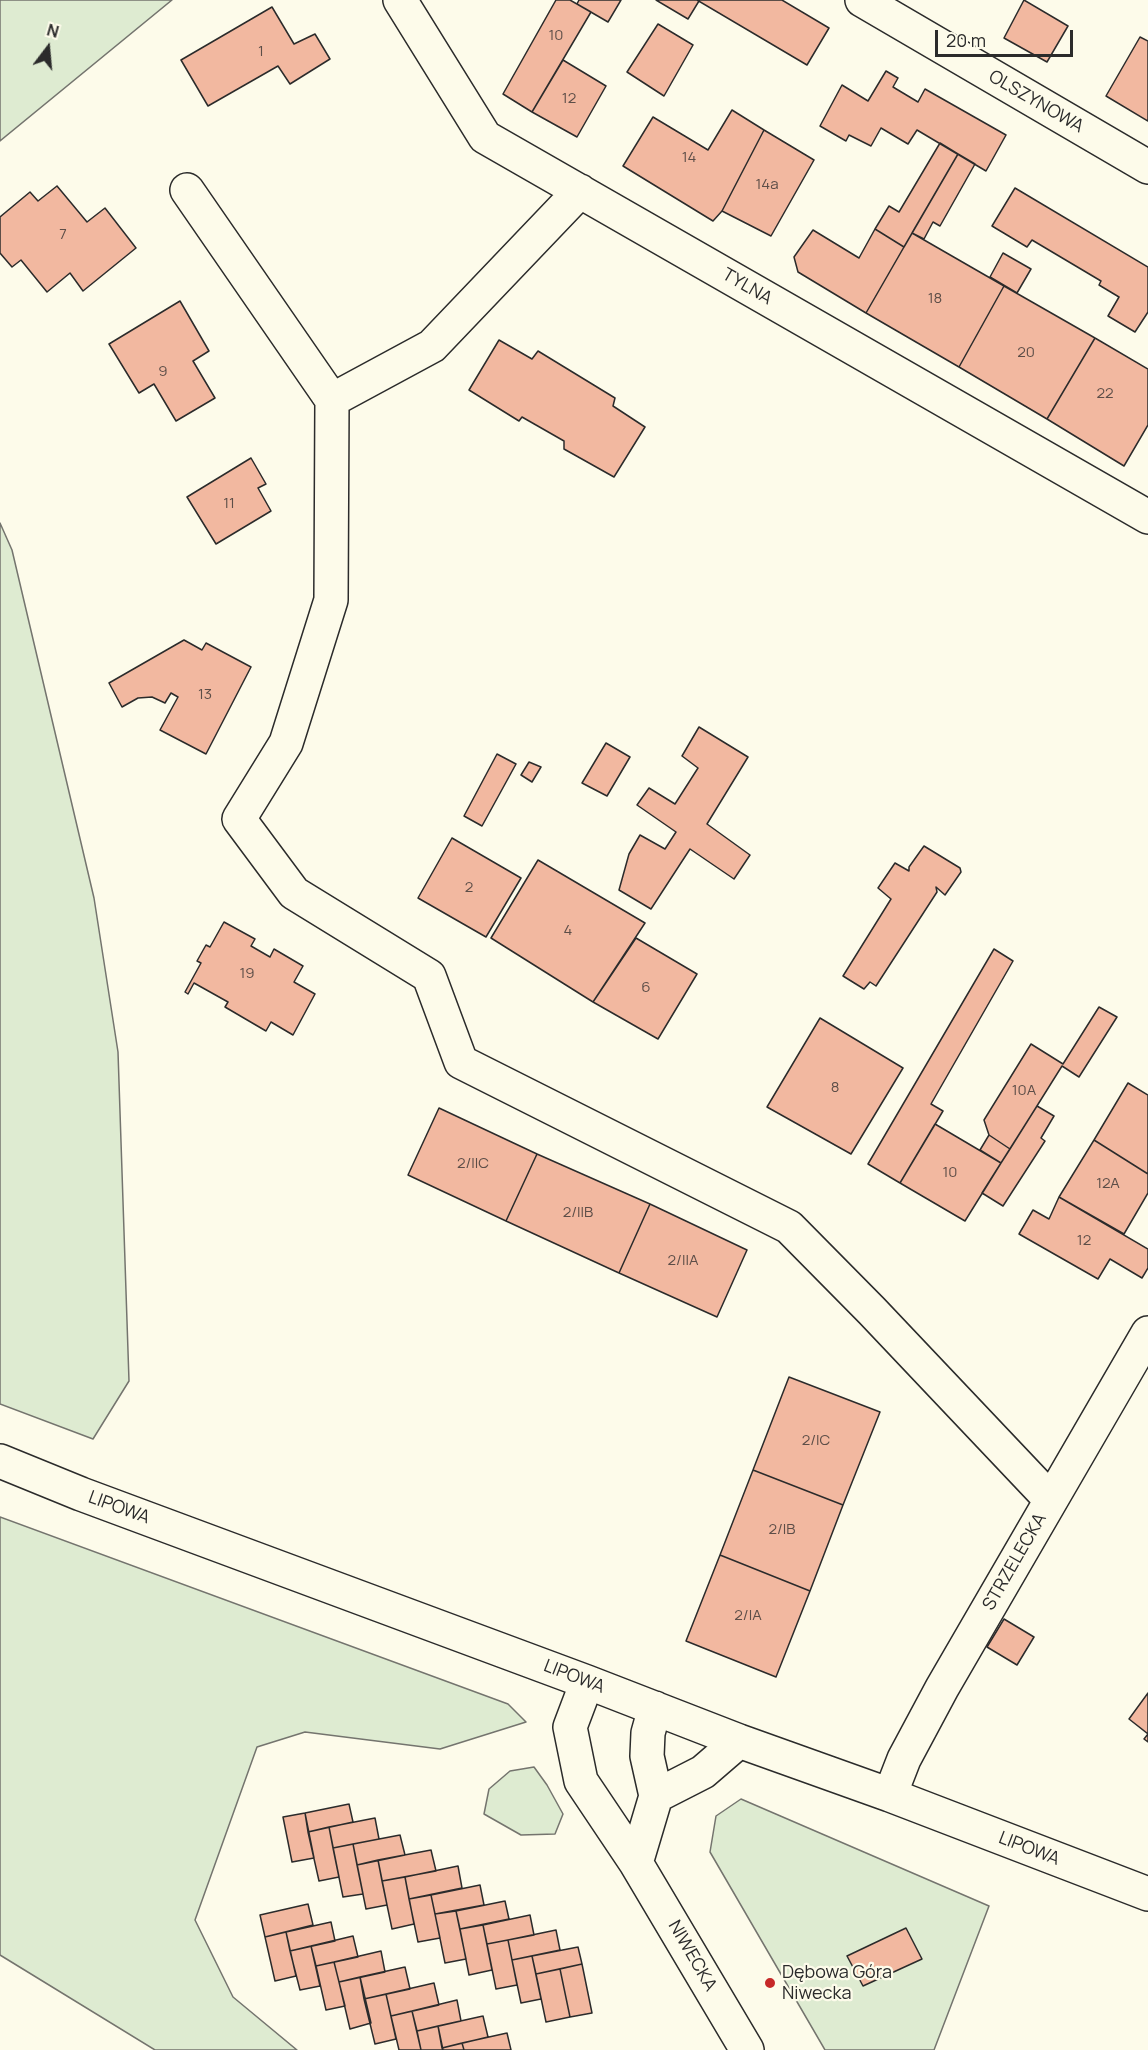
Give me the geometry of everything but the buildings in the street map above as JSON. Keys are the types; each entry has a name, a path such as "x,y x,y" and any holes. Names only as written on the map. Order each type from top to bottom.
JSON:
{"street":[{"name":"TYLNA","path":"400,0 485,137 1148,517"},
{"name":"OLSZYNOWA","path":"862,0 1148,168"},
{"path":"187,190 332,400 331,600 286,743 239,819 294,893 429,976 461,1062 789,1227 1051,1500"},
{"path":"332,400 432,346 580,191"},
{"name":"STRZELECKA","path":"890,1795 904,1759 942,1688 1148,1333"},
{"name":"LIPOWA","path":"0,1461 81,1494 587,1682 739,1741 890,1795 1148,1894"},
{"name":"NIWECKA","path":"587,1682 570,1727 582,1781 636,1863 747,2050"},
{"path":"636,1863 656,1796 647,1756 648,1733 655,1708"},
{"path":"656,1796 703,1772 739,1741"}],"green space":[{"path":"0,0 172,0 0,141"},
{"path":"0,523 12,550 94,898 118,1052 129,1381 93,1439 0,1404"},
{"path":"0,1517 508,1704 526,1722 440,1749 305,1732 257,1747 195,1920 233,1997 297,2050 155,2050 0,1955"},
{"path":"534,1767 563,1814 555,1834 521,1835 484,1814 489,1789 510,1771"},
{"path":"741,1799 989,1906 934,2050 825,2050 710,1852 716,1816"}],"place":[{"name":"Dębowa Góra Niwecka","path":"770,1983"}]}
